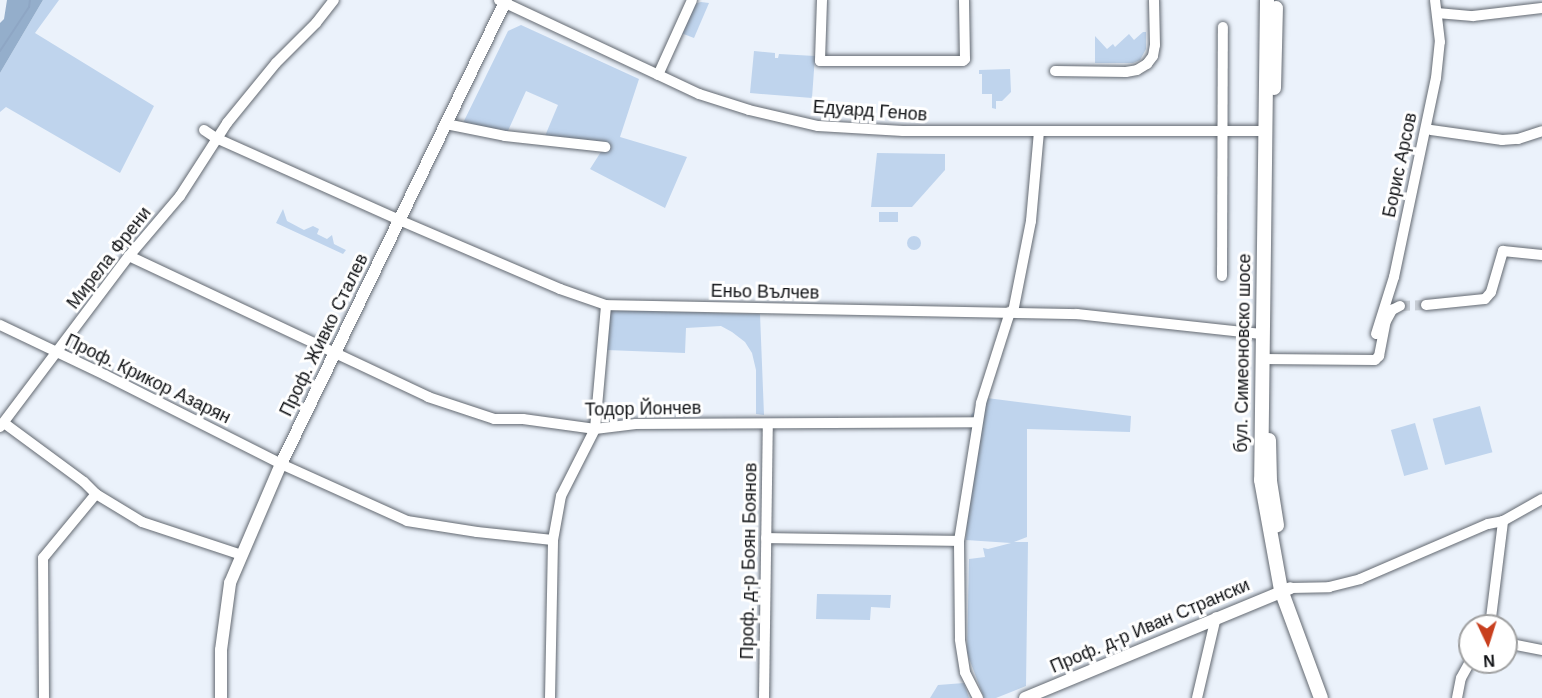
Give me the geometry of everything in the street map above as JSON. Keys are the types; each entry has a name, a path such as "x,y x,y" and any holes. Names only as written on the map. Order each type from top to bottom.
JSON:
{"main road":[{"name":"бул. Симеоновско шосе","path":"1265,359 1261,334 1267,0"},
{"name":"бул. Симеоновско шосе","path":"1276,0 1265,359 1270,482 1285,589 1321,698"},
{"name":"бул. Симеоновско шосе","path":"1285,589 1329,698"}],"street":[{"name":"Мирела Френи","path":"2,425 129,256 180,196 216,138 276,63 316,23 334,0"},
{"path":"658,75 692,0"},
{"path":"822,0 820,61 963,62 965,59 964,0"},
{"path":"1055,71 1125,72 1137,70 1147,64 1153,56 1155,45 1154,0"},
{"name":"Борис Арсов","path":"1376,334 1394,277 1436,78 1440,42 1435,0"},
{"name":"Едуард Генов","path":"503,1 699,94 740,107 818,126 903,131 1264,131"},
{"name":"Проф. Живко Сталев","path":"221,698 224,614 230,583 281,464 503,1"},
{"path":"1437,13 1473,16 1542,8"},
{"path":"1222,276 1223,27"},
{"path":"446,124 505,136 605,147"},
{"name":"Еньо Вълчев","path":"204,130 216,138 399,220 560,290 606,305 1077,314 1261,334"},
{"path":"1431,130 1479,138 1518,139 1542,131"},
{"path":"978,698 965,672 960,639 959,541 984,390 1011,312 1031,221 1039,132"},
{"path":"1426,305 1479,301 1489,296 1503,251 1542,255"},
{"name":"Тодор Йончев","path":"129,256 428,397 494,419 523,419 595,429 636,424 977,422"},
{"path":"550,698 553,540 561,496 595,429 606,305"},
{"path":"1265,359 1375,360 1378,356 1386,321 1392,310 1400,306"},
{"name":"Проф. Крикор Азарян","path":"0,325 281,464 407,521 477,532 553,540"},
{"name":"Проф. д-р Боян Боянов","path":"764,698 768,424"},
{"path":"2,425 84,482 96,494 142,522 242,555"},
{"path":"44,698 43,558 96,494"},
{"path":"1285,589 1329,587 1351,582 1496,522 1542,499"},
{"path":"1491,614 1496,522"},
{"path":"766,538 959,541"},
{"name":"Проф. д-р Иван Странски","path":"1025,698 1285,589"},
{"path":"1197,698 1216,617"},
{"path":"1518,645 1542,650"},
{"path":"1457,698 1463,674"}],"shaded area":[{"path":"7,0 43,0 0,73 0,23 4,19"},
{"path":"43,0 59,0 35,33 154,106 120,173 6,107 0,112 0,73"},
{"path":"709,3 694,38 681,33 694,4"},
{"path":"521,25 639,79 620,137 687,157 665,208 590,169 604,147 545,136 558,105 526,91 507,133 463,123 508,31"},
{"path":"1146,32 1146,49 1140,60 1133,63 1095,63 1095,36 1107,49 1113,44 1115,47 1129,34 1134,40"},
{"path":"754,51 775,53 775,58 778,58 779,54 815,56 812,98 750,93"},
{"path":"1010,69 1011,92 1002,101 996,101 996,109 992,108 992,94 982,94 982,74 979,74 979,70"},
{"path":"877,153 945,154 945,170 912,207 871,207"},
{"path":"283,209 287,221 304,230 313,226 319,229 317,234 327,239 332,235 334,244 346,250 343,254 276,223"},
{"path":"879,212 898,212 898,222 879,222"},
{"path":"911,236 917,236 921,243 917,250 911,250 907,246 907,240"},
{"path":"610,310 760,314 764,415 756,414 756,370 752,353 745,342 732,332 721,326 686,328 685,353 606,350"},
{"path":"987,398 1131,416 1130,432 1027,429 1027,537 1014,542 1028,542 1026,686 996,698 984,698 967,653 969,559 985,557 983,548 988,549 1011,543 966,540 971,415"},
{"path":"1480,406 1492,452 1445,465 1433,419"},
{"path":"1415,423 1428,469 1404,476 1391,430"},
{"path":"817,594 891,595 890,608 871,607 870,620 816,619"},
{"path":"964,683 969,698 930,698 938,685"}],"waterway":[{"path":"0,51 29,7 30,0"}],"tunnel":[{"path":"1400,306 1426,305"}]}
